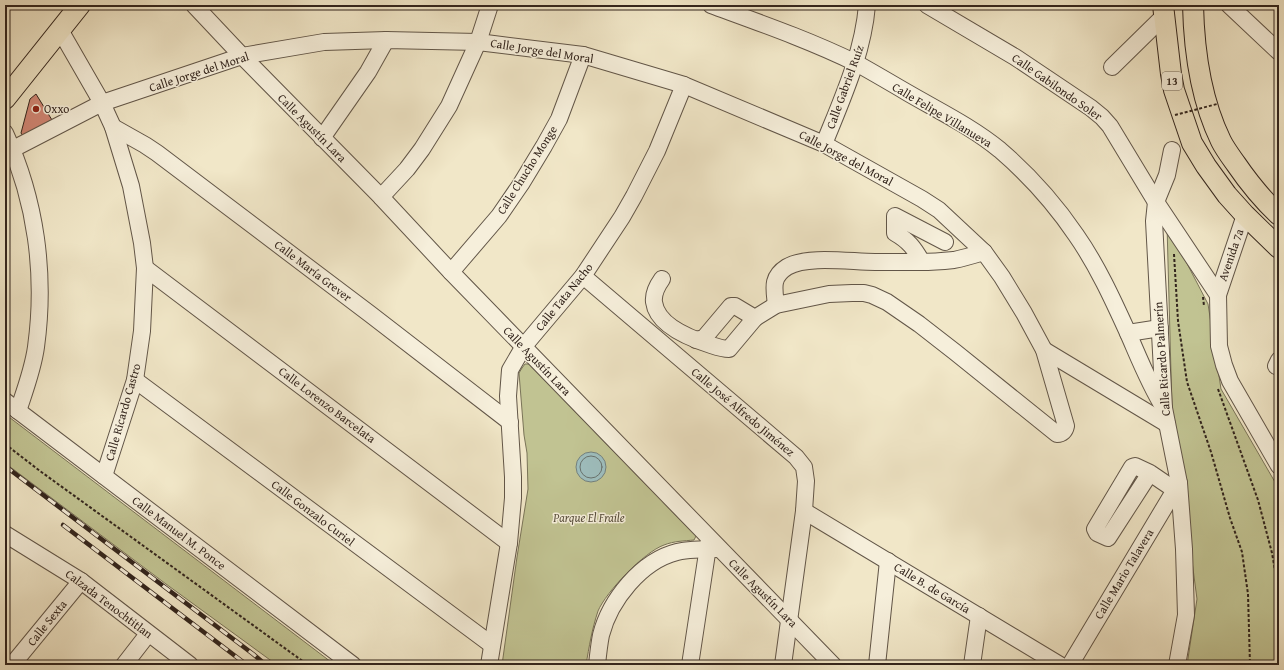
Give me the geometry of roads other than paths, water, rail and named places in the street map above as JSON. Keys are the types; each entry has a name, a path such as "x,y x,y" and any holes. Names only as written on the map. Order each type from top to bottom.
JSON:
{"main road":[{"path":"5,78 62,5"},
{"path":"5,99 80,5"},
{"name":"13","path":"1193,5 1193,18 1200,76 1205,98 1217,132 1226,150 1261,198 1279,215"},
{"name":"13","path":"1163,10 1174,90 1192,143 1206,166 1227,195 1279,248"}],"street":[{"name":"Calle Agustín Lara","path":"194,5 524,346 712,546 790,620 833,665"},
{"path":"381,197 407,169 422,149 449,106 478,42 490,5"},
{"name":"Calle Felipe Villanueva","path":"711,5 785,32 856,64 972,130 999,150 1024,173 1053,204 1077,235 1095,265 1128,333 1152,389 1164,408"},
{"name":"Calle Gabriel Ruíz","path":"824,144 856,64 864,32 867,5"},
{"name":"Calle Gabilondo Soler","path":"927,5 1015,57 1098,113 1110,126 1210,296"},
{"path":"1229,5 1279,52"},
{"path":"1112,67 1163,10"},
{"name":"Calle Ricardo Castro","path":"60,30 102,103 113,127 131,186 142,243 145,268 142,331 135,380 104,476"},
{"name":"Calle Jorge del Moral","path":"8,151 102,103 242,56 324,42 386,40 478,42 583,55 684,85 824,144 933,206 954,223 984,252 1002,277 1024,313 1044,350 1066,426 1065,430 1060,434 1057,434 918,324 887,302 872,295 864,293 838,292 776,305"},
{"path":"322,138 368,72 386,40"},
{"name":"Calle Chucho Monge","path":"451,272 499,216 521,184 559,119 583,55"},
{"name":"Calle Tata Nacho","path":"489,665 509,543 513,477 508,396 510,370 524,346 583,276 622,217 657,151 684,85"},
{"name":"Calle María Grever","path":"113,127 157,153 510,422"},
{"path":"5,133 8,151 31,208 39,267 39,314 36,348 18,411"},
{"name":"Calle Ricardo Palmerín","path":"1172,150 1167,175 1156,202 1154,221 1164,408 1177,487 1184,549 1186,615 1177,665"},
{"name":"Avenida 7a","path":"1210,296 1245,215"},
{"path":"922,262 910,243 895,233 895,216 945,242"},
{"path":"662,279 658,286 654,300 658,312 664,320 679,332 696,340 729,349 755,318 776,305 774,290 775,281 780,273 797,262 815,260 922,262 954,260 984,252"},
{"name":"Calle Lorenzo Barcelata","path":"145,268 509,543"},
{"name":"Calle José Alfredo Jiménez","path":"583,276 801,462 805,471 806,480 804,511 783,665"},
{"path":"1210,296 1219,346 1230,381 1279,466"},
{"path":"696,340 704,338 732,306 735,306 755,318"},
{"path":"1128,333 1160,328"},
{"path":"1044,350 1167,424"},
{"name":"Calle Gonzalo Curiel","path":"135,380 492,645"},
{"name":"Calle Manuel M. Ponce","path":"5,401 353,665"},
{"path":"1150,473 1177,487"},
{"name":"Calle Mario Talavera","path":"1070,665 1177,487"},
{"name":"Calle B. de García","path":"804,511 1060,665"},
{"name":"Calzada Tenochtitlan","path":"6,536 81,581 190,665"},
{"path":"596,665 606,621 611,610 631,581 654,561 666,556 712,546 690,665"},
{"path":"877,665 888,561"},
{"name":"Calle Sexta","path":"12,665 81,581"},
{"path":"972,665 979,616"},
{"path":"124,665 148,634"}],"water":[{"path":"591,452 602,456 606,467 602,478 591,482 580,478 576,467 580,456"}],"railway":[{"path":"5,466 266,665"},
{"path":"63,525 247,665"}],"place":[{"name":"Oxxo","path":"36,109"}],"park label":[{"name":"Parque El Fraile","path":"589,518"}]}
